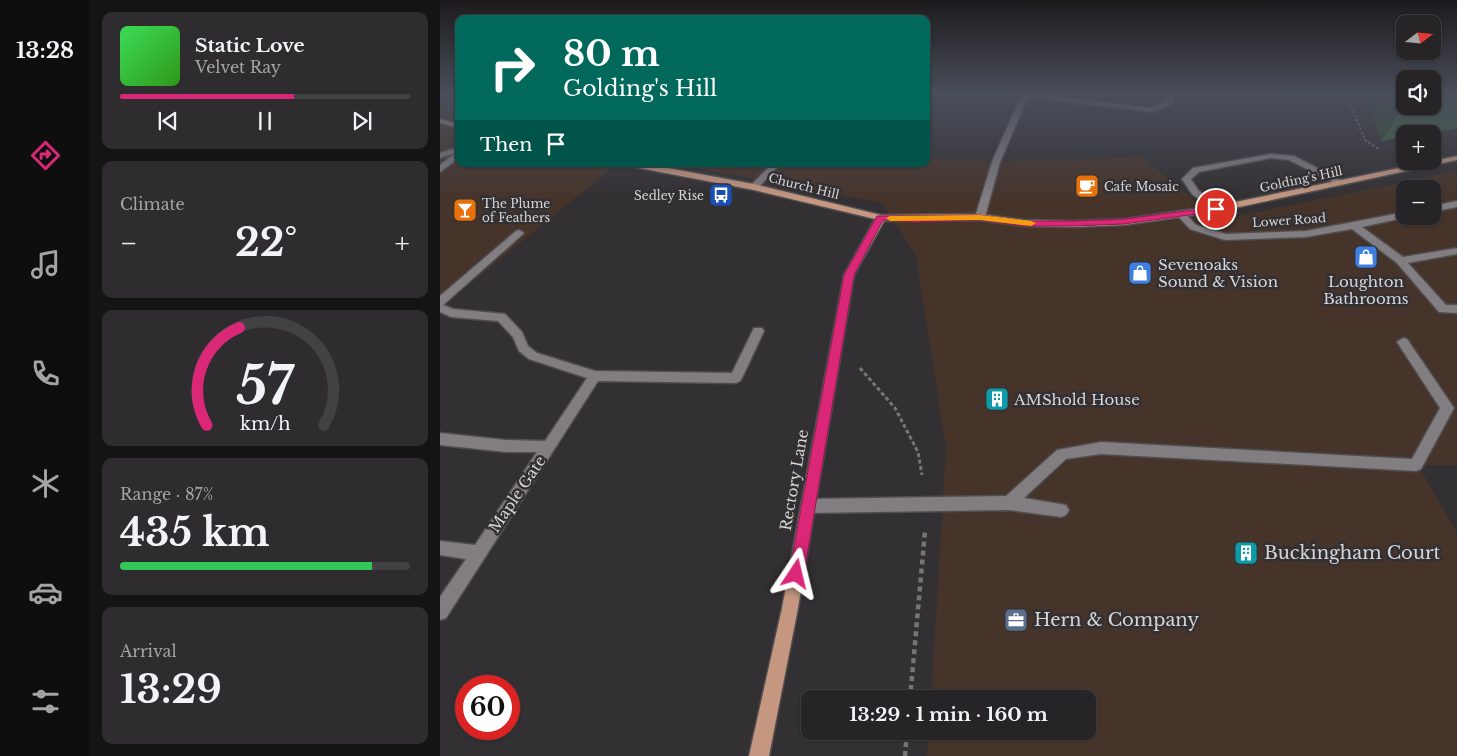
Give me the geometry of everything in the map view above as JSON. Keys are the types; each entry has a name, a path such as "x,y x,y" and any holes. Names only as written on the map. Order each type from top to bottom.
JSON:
{"main road":[{"name":"Golding's Hill","path":"1441,162 1457,158"},
{"name":"Church Hill","path":"650,167 754,187 880,218"},
{"name":"Golding's Hill","path":"880,218 980,217 1024,223 1073,224 1124,222 1216,209 1404,170"},
{"name":"Rectory Lane","path":"759,756 790,608 849,275 880,218"}],"street":[{"path":"980,217 996,162 1009,129"},
{"path":"440,156 455,150"},
{"path":"1216,209 1195,192 1186,179 1196,170 1271,156 1291,158 1342,183"},
{"path":"440,169 455,157"},
{"path":"754,187 773,167"},
{"path":"1441,207 1457,204"},
{"name":"Lower Road","path":"1181,214 1193,227 1225,237 1306,234 1396,217"},
{"path":"1354,226 1401,261 1444,309 1457,309"},
{"path":"440,302 519,233"},
{"path":"1401,261 1457,250"},
{"path":"440,308 451,313 501,317 518,335 523,348 532,356 595,376 736,378 758,331"},
{"path":"1010,503 1062,454 1101,448 1416,465 1447,408 1404,342"},
{"name":"Maple Gate","path":"440,612 595,376"},
{"path":"440,439 506,446 548,447"},
{"path":"808,506 1010,503 1061,510"},
{"path":"440,548 478,553"}],"path":[{"path":"1361,129 1365,140 1396,160"},
{"path":"905,756 906,740"}],"shaded area":[{"path":"440,129 455,129 455,167 613,167 440,308"},
{"path":"1142,157 1200,205 1228,218 1396,184 1396,225 1441,225 1441,180 1413,180 1457,171 1457,465 1418,465 1457,533 1457,756 927,756 928,740 1096,740 1096,690 932,690 946,448 916,256 883,203 690,167 930,167 930,158 996,162"}],"green space":[{"path":"1377,129 1389,129 1381,141"},
{"path":"1389,129 1396,129 1396,138 1381,141"}],"slow traffic":[{"path":"890,218 950,219 980,217 1031,223"}],"place":[{"name":"Cafe Mosaic","path":"1087,186"},
{"name":"Sedley Rise","path":"721,195"},
{"name":"The Plume of Feathers","path":"465,210"},
{"name":"Loughton Bathrooms","path":"1366,257"},
{"name":"Sevenoaks Sound & Vision","path":"1140,273"},
{"name":"AMShold House","path":"997,399"},
{"name":"Buckingham Court","path":"1246,553"},
{"name":"Hern & Company","path":"1016,620"}],"route":[{"path":"796,574 849,275 880,218 950,219 980,217 1024,223 1073,224 1124,222 1216,209"}]}
